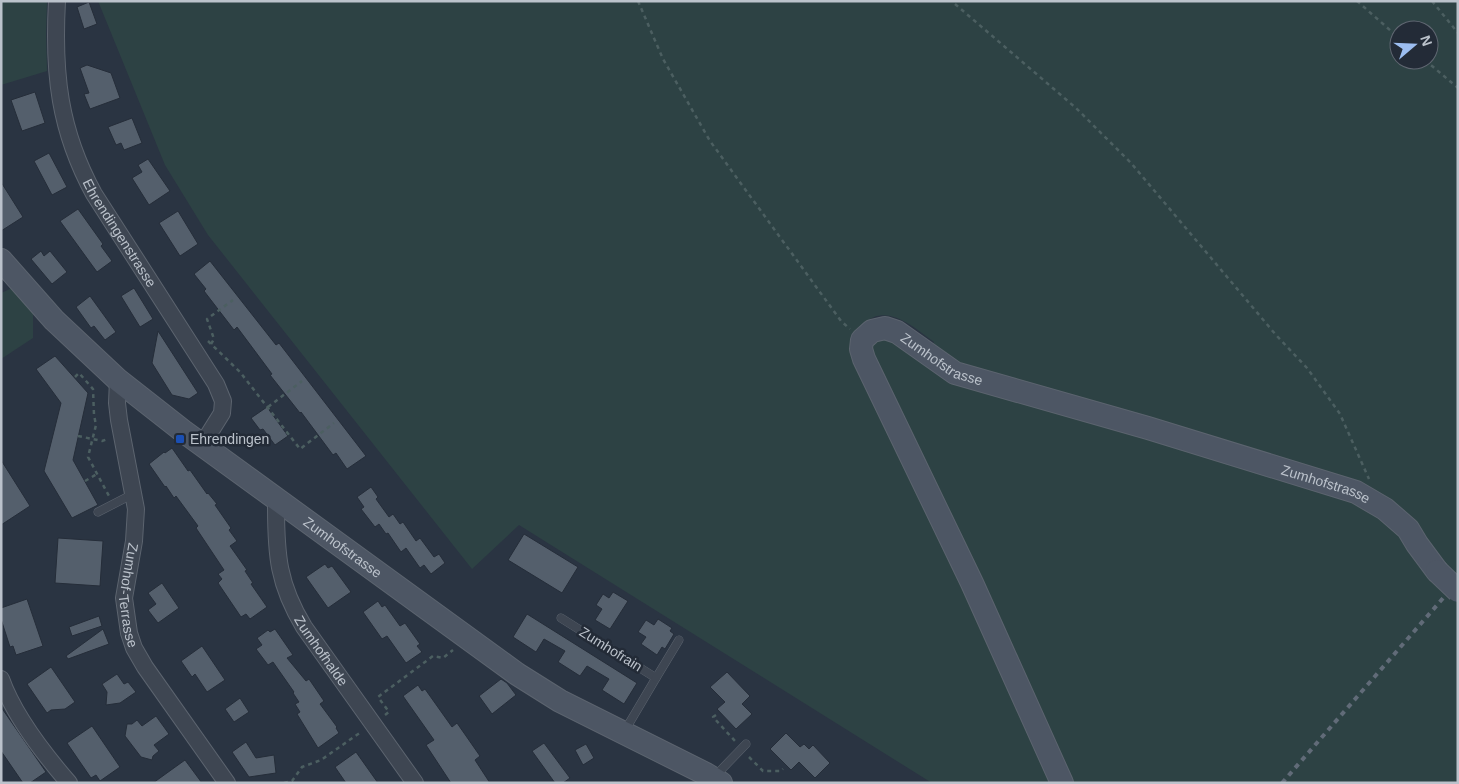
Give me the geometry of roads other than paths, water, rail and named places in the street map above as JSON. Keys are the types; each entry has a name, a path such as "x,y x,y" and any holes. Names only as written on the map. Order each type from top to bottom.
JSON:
{"street":[{"name":"Ehrendingenstrasse","path":"57,1 56,78 60,106 78,162 94,194 216,384 222,401 222,413 202,445"},
{"name":"Zumhofstrasse","path":"1,260 54,320 118,380 202,445 517,674 560,701 718,781"},
{"name":"Zumhofstrasse","path":"1062,783 972,583 870,372 861,349 862,340 872,330 885,328 897,332 956,373 1148,428 1356,492 1385,508 1408,529 1437,571 1458,591"},
{"name":"Zumhof-Terrasse","path":"118,380 119,420 136,509 134,541 124,598 127,623 132,641 145,667 227,783"},
{"name":"Zumhofhalde","path":"278,500 276,506 277,556 284,586 294,610 304,627 415,783"},
{"path":"1,678 6,692 22,719 69,783"}],"lane":[{"path":"98,512 133,494"},
{"name":"Zumhofrain","path":"561,618 656,678 623,733"},
{"path":"656,678 679,640"},
{"path":"718,781 719,772 746,744"}],"railway":[{"path":"1282,783 1458,581"}],"place":[{"name":"Ehrendingen","path":"180,439"}]}
